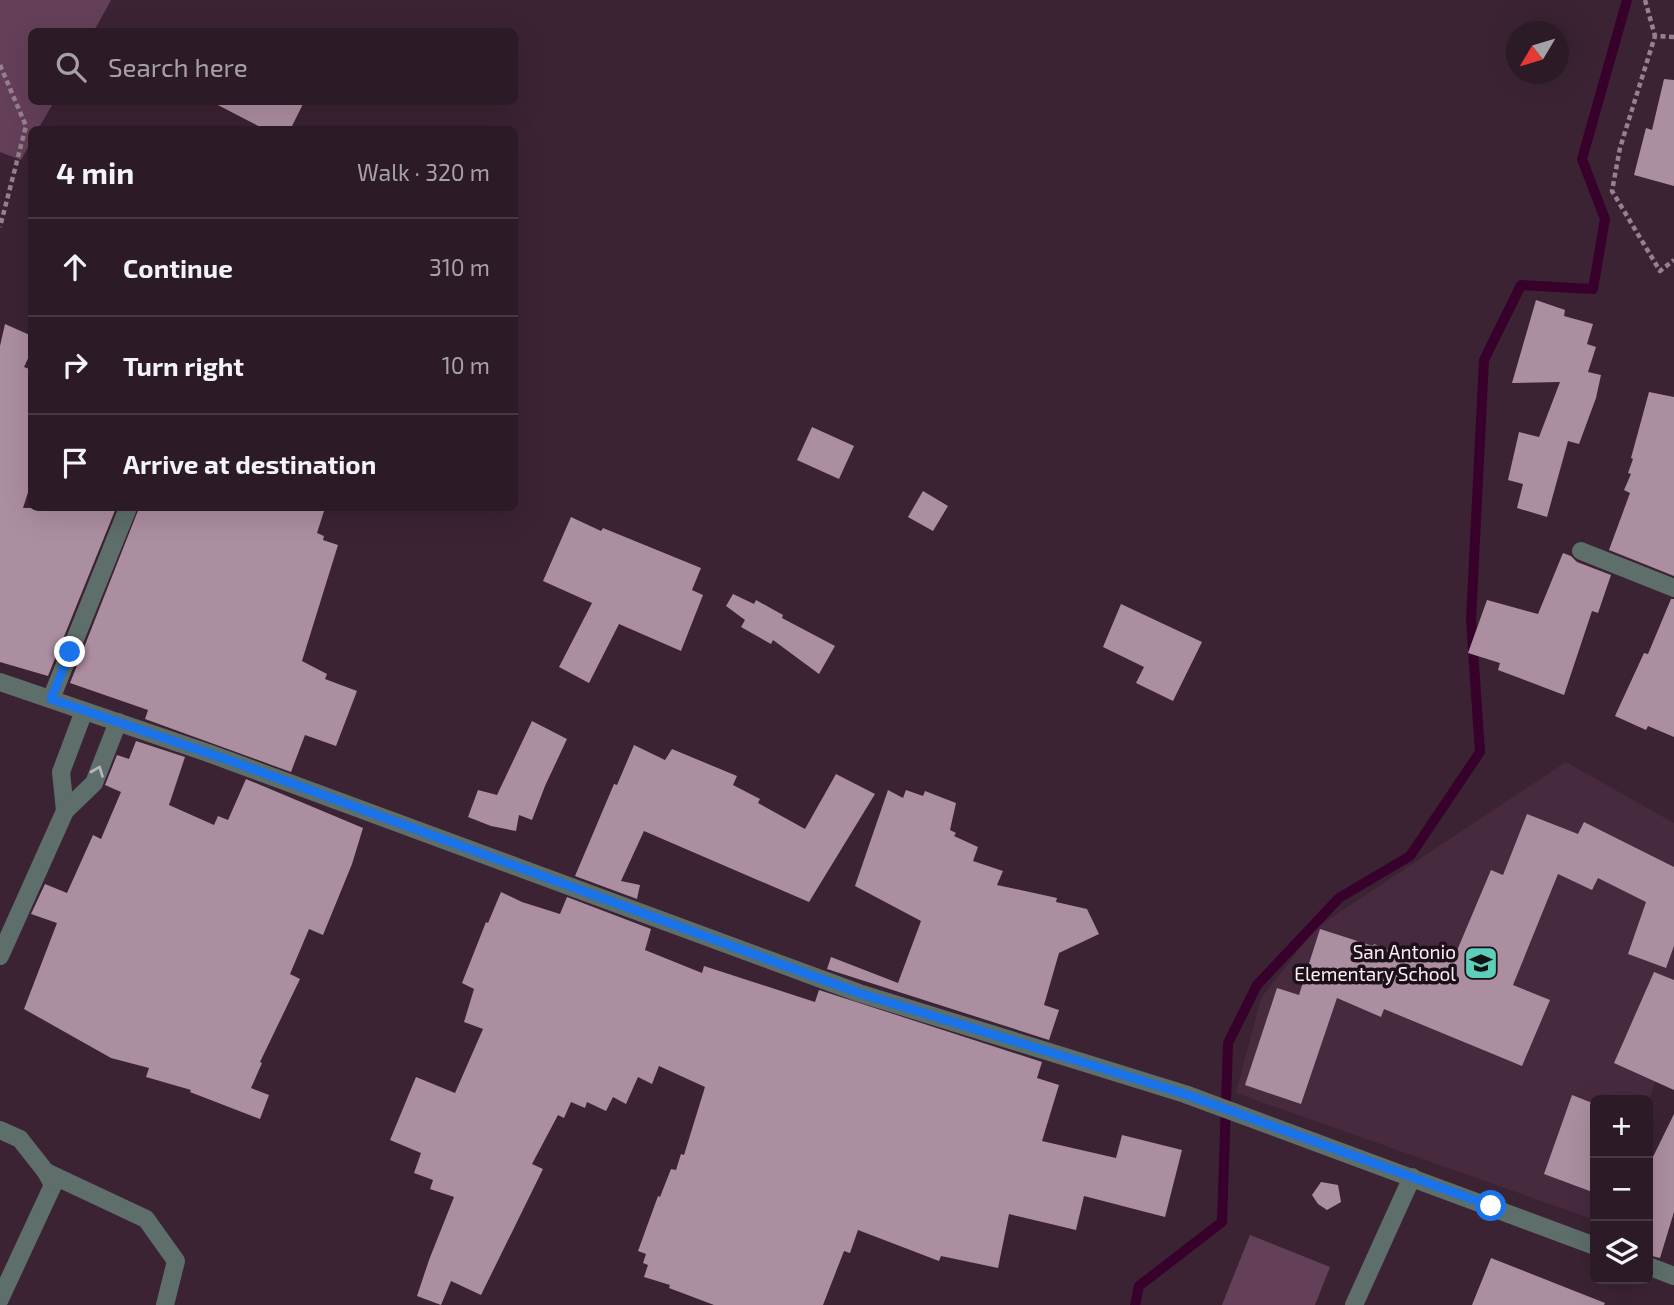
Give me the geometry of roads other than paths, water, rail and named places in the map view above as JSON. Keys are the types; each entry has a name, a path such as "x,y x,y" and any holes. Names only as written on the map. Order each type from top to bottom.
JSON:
{"street":[{"path":"51,699 127,511"},
{"path":"1581,551 1674,588"},
{"path":"0,682 234,762 859,993 1185,1094 1590,1244"},
{"path":"65,811 61,772 84,711"},
{"path":"0,956 65,811 94,783 118,722"},
{"path":"0,1130 20,1139 53,1185 0,1299"},
{"path":"46,1172 146,1219 176,1261 164,1305"},
{"path":"1354,1305 1412,1177"},
{"path":"1653,1268 1674,1276"}],"waterway":[{"path":"1135,1305 1139,1286 1222,1222 1228,1043 1257,985 1339,898 1410,856 1480,752 1471,620 1484,360 1521,285 1593,289 1605,219 1582,159 1627,0"}],"place":[{"name":"San Antonio Elementary School","path":"1481,963"}]}
